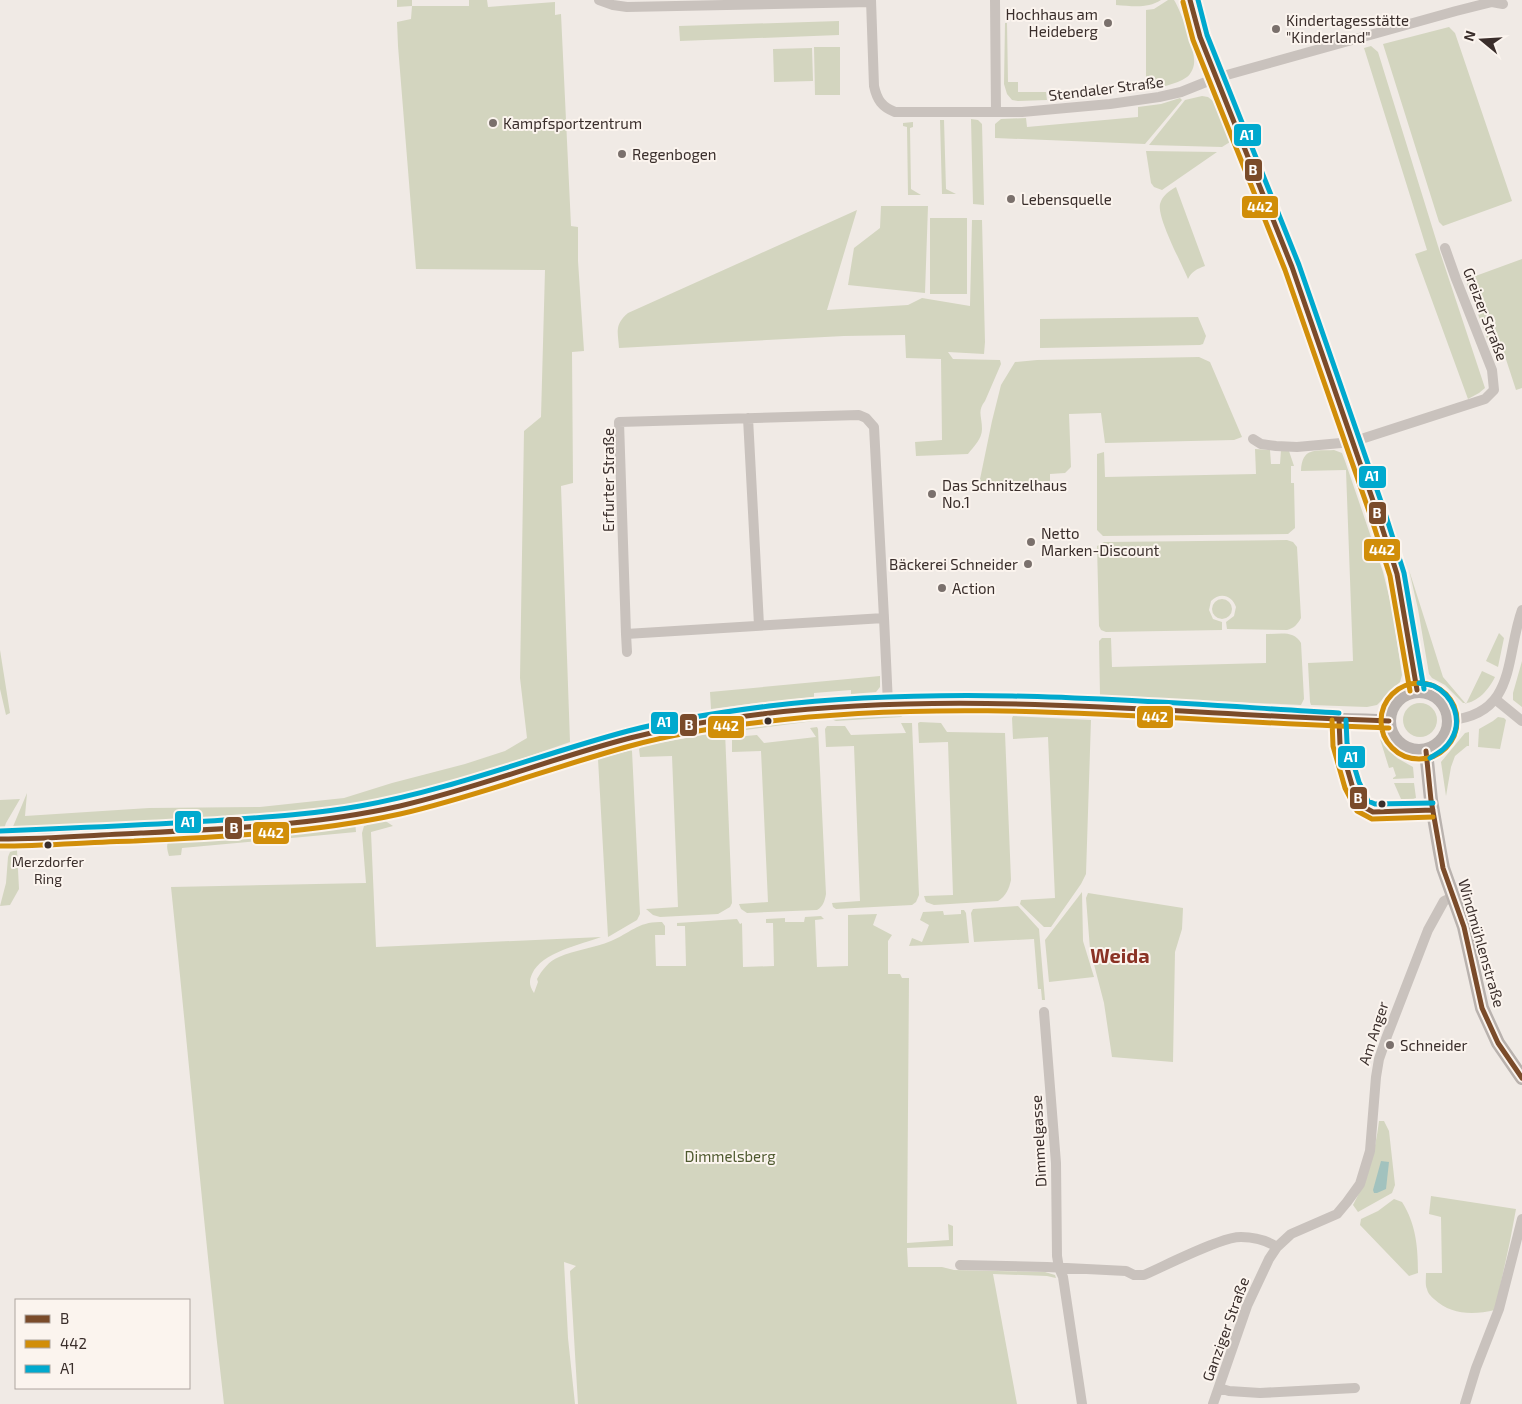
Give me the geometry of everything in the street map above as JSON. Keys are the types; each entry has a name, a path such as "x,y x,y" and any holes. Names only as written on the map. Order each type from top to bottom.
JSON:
{"street":[{"path":"599,0 627,7 871,1"},
{"path":"992,112 995,0"},
{"path":"1190,0 1200,37 1292,267 1378,515 1397,574 1406,616 1417,690"},
{"name":"Stendaler Straße","path":"871,1 876,96 887,109 896,112 1043,111 1135,101 1181,92 1216,78 1492,2 1503,4"},
{"name":"Greizer Straße","path":"1253,439 1261,444 1297,447 1352,442 1485,400 1494,390 1492,370 1445,248"},
{"name":"Erfurter Straße","path":"627,652 619,422 859,415 866,418 874,427 888,704"},
{"path":"748,418 759,625"},
{"path":"1450,720 1462,719 1484,710 1500,692 1508,675 1522,610"},
{"path":"626,634 884,618"},
{"path":"1424,690 1436,695 1443,701 1448,710 1450,720 1447,734 1439,744 1426,750 1414,751 1403,746 1395,739 1389,720 1391,710 1396,701 1405,694 1424,690"},
{"path":"1495,699 1522,721"},
{"path":"6,839 288,823 342,817 421,801 632,738 688,726 757,715 821,708 888,704 1085,706 1339,720 1389,720"},
{"name":"Windmühlenstraße","path":"1426,750 1431,800 1444,868 1464,927 1482,1008 1498,1043 1522,1078"},
{"name":"Am Anger","path":"1337,1214 1360,1184 1370,1151 1379,1059 1387,1036 1428,930 1444,901 1454,897"},
{"name":"Dimmelgasse","path":"1044,1012 1056,1163 1057,1256 1063,1277 1082,1404"},
{"name":"Ganziger Straße","path":"1213,1404 1247,1306 1269,1259 1277,1247 1291,1234 1337,1214"},
{"path":"1465,1404 1476,1368 1499,1309 1522,1219"},
{"path":"960,1266 1126,1271 1139,1276 1189,1254 1226,1240 1240,1237 1266,1240 1277,1247"},
{"path":"1219,1388 1229,1391 1260,1393 1355,1388"}],"green space":[{"path":"397,0 412,0 412,6 397,7"},
{"path":"469,0 487,0 488,7 555,2 555,15 561,14 571,226 578,227 578,261 584,351 572,352 573,483 561,486 570,742 475,775 357,805 275,815 12,829 27,793 25,816 149,808 260,807 344,798 505,751 527,738 520,678 524,431 541,417 545,270 416,269 397,22 411,19 412,6 469,6"},
{"path":"1116,0 1161,0 1150,5 1139,6 1116,5"},
{"path":"1168,0 1174,0 1183,20 1192,46 1194,66 1189,75 1183,80 1146,90 1146,10 1154,9"},
{"path":"839,21 839,35 680,41 679,26"},
{"path":"1005,23 1007,23 1008,82 1018,82 1018,92 1046,92 1047,100 1018,101 1012,100 1007,94 1004,84"},
{"path":"1449,27 1455,33 1512,201 1443,226 1439,222 1383,44"},
{"path":"1371,46 1378,52 1438,246 1485,388 1468,399 1415,254 1427,250 1364,48"},
{"path":"814,47 840,47 840,95 815,95"},
{"path":"812,48 813,81 774,82 773,49"},
{"path":"1202,96 1208,97 1213,101 1230,142 1222,147 1149,145 1185,100"},
{"path":"1180,98 1182,100 1145,144 995,138 995,124 1001,119 1026,118 1027,127 1138,117 1138,107 1161,104"},
{"path":"971,119 978,120 982,124 984,205 973,204"},
{"path":"940,120 944,120 946,189 956,194 942,194"},
{"path":"913,122 913,127 910,128 911,189 921,195 908,195 907,127 903,126 903,123"},
{"path":"1146,151 1217,152 1162,190 1154,187 1151,183"},
{"path":"1176,187 1205,266 1191,274 1188,279 1166,230 1160,211 1162,199"},
{"path":"881,206 928,206 925,293 848,285 854,248 880,228"},
{"path":"857,210 827,310 908,305 922,298 970,306 972,220 982,220 984,354 948,352 953,359 1000,360 1001,364 981,408 981,436 968,454 916,456 915,442 942,440 941,359 906,358 905,335 844,336 619,348 619,325 628,313"},
{"path":"930,218 967,218 967,294 930,294"},
{"path":"1522,259 1522,388 1516,390 1501,344 1488,341 1467,285 1470,278"},
{"path":"1198,317 1206,336 1203,344 1200,345 1040,348 1040,319"},
{"path":"1199,357 1210,362 1242,437 1234,440 1105,443 1101,413 1069,414 1071,467 1065,473 1050,474 1050,481 979,484 1001,385 1015,362"},
{"path":"1255,449 1270,450 1271,464 1280,464 1281,450 1289,451 1294,466 1291,466 1291,483 1294,483 1295,528 1288,534 1103,536 1097,530 1097,454 1104,452 1105,477 1256,474"},
{"path":"1334,450 1342,453 1383,572 1392,608 1402,675 1400,682 1377,705 1367,707 1311,705 1310,702 1308,663 1353,661 1346,470 1301,471 1302,463 1307,454 1315,451"},
{"path":"1287,540 1293,542 1297,547 1301,618 1292,628 1287,630 1227,629 1226,622 1234,616 1236,607 1229,597 1225,596 1214,598 1211,601 1209,610 1213,619 1222,622 1222,630 1106,632 1101,630 1099,626 1097,546 1104,542"},
{"path":"1409,570 1443,677 1465,703 1429,674"},
{"path":"1222,599 1229,602 1232,609 1229,616 1222,619 1215,616 1212,609 1215,602"},
{"path":"1499,633 1504,638 1498,667 1486,661"},
{"path":"1266,634 1291,634 1301,643 1304,699 1301,705 1100,696 1099,641 1102,638 1111,638 1112,667 1266,663"},
{"path":"0,650 10,713 6,715 0,689"},
{"path":"1522,661 1522,707 1513,700 1513,693"},
{"path":"1482,671 1495,677 1482,695 1467,703"},
{"path":"880,676 880,687 876,692 851,694 851,690 814,693 814,697 711,709 710,692"},
{"path":"1420,703 1427,704 1432,708 1436,713 1436,727 1432,732 1427,736 1420,737 1413,736 1408,732 1404,727 1403,720 1404,713 1408,708 1413,704"},
{"path":"905,714 901,717 836,721 829,718"},
{"path":"1013,716 1091,720 1086,874 1051,927 1044,927 1020,904 1021,900 1055,898 1048,737 1013,739"},
{"path":"1498,717 1506,720 1500,749 1478,747 1479,729"},
{"path":"814,721 738,731 738,729"},
{"path":"901,723 912,723 919,895 916,902 912,905 836,909 832,903 860,901 854,746 826,747 825,729 827,726 845,726 851,735 906,733"},
{"path":"918,723 941,723 947,732 1005,733 1011,880 1007,892 998,901 934,905 926,902 924,896 953,895 948,742 919,743"},
{"path":"817,727 826,894 824,901 817,910 747,913 741,909 739,904 768,902 761,751 732,752 732,740 735,737 757,735 764,743 816,737 810,728"},
{"path":"725,731 732,903 730,907 718,914 660,917 653,915 646,909 678,907 672,756 640,757 639,749 642,746"},
{"path":"1469,732 1469,746 1455,756 1451,767 1446,796 1441,762 1465,733"},
{"path":"1380,739 1397,758 1413,767 1414,778 1393,779 1396,776 1393,767 1389,768"},
{"path":"631,750 640,914 637,920 608,937 598,759"},
{"path":"1394,783 1414,783 1416,798 1408,801 1401,799"},
{"path":"20,799 4,829 0,829 0,800"},
{"name":"Dimmelsberg","path":"384,820 393,826 371,832 376,947 601,937 562,950 544,960 537,966 531,977 530,986 534,993 538,982 537,979 546,966 555,959 605,943 641,925 654,922 662,922 665,926 665,935 655,935 656,966 686,966 685,926 677,926 677,923 737,919 740,924 742,923 743,967 774,966 773,923 766,923 766,919 785,918 785,922 804,922 805,917 821,916 824,919 815,920 817,967 848,966 848,915 877,914 873,925 892,935 888,941 888,974 900,974 902,978 909,978 907,1243 949,1240 948,1224 953,1226 953,1246 907,1248 908,1267 1045,1272 1055,1275 1056,1278 993,1274 1017,1404 578,1404 570,1271 576,1266 564,1262 568,1338 575,1404 224,1404 171,887 366,883 362,833 364,826"},
{"path":"355,821 356,832 182,848 181,855 169,856 167,848 168,842 172,838 286,831"},
{"path":"17,850 19,889 10,905 0,906 6,883 8,857 10,852"},
{"path":"1082,892 1083,941 1094,977 1049,982 1045,940"},
{"path":"1088,893 1183,908 1182,929 1175,952 1173,1062 1112,1057 1104,1003 1090,949 1086,898"},
{"path":"1018,906 1039,929 1045,1000 1042,1000 1041,989 1038,989 1034,939 974,942 971,913 973,909"},
{"path":"961,910 964,910 966,913 969,943 909,946 912,938 922,942 929,925 920,920 923,912 943,911 944,915 961,914"},
{"path":"1379,1121 1384,1121 1389,1131 1395,1185 1392,1193 1358,1212 1353,1205 1363,1185 1370,1164"},
{"path":"1431,1196 1516,1209 1495,1310 1479,1313 1455,1311 1441,1304 1428,1292 1426,1273 1442,1273 1441,1217 1429,1214"},
{"path":"1394,1199 1402,1202 1407,1210 1415,1236 1418,1273 1409,1276 1360,1225 1361,1219 1378,1211"}],"water":[{"path":"1381,1161 1389,1162 1386,1189 1374,1193 1373,1190"}],"transit line":[{"name":"B","path":"1190,0 1200,37 1292,267 1378,515 1397,574 1417,690"},
{"name":"A1","path":"1198,0 1207,35 1299,265 1385,513 1404,573 1424,689"},
{"name":"442","path":"1183,2 1193,40 1285,270 1371,517 1390,576 1410,691"},
{"name":"442","path":"1419,683 1433,686 1446,694 1454,707 1457,721 1454,735 1446,748 1433,756 1419,759 1405,756 1392,748 1384,735 1381,721 1384,707 1392,694 1405,686 1419,683"},
{"name":"A1","path":"1419,683 1432,685 1441,690 1451,702 1456,717 1455,733 1449,743 1430,758"},
{"name":"A1","path":"0,831 224,820 343,809 428,791 628,731 698,716 769,706 911,696 983,696 1125,700 1339,713"},
{"name":"B","path":"0,839 239,828 336,818 429,799 601,746 663,730 745,716 840,707 918,704 997,704 1389,721"},
{"name":"442","path":"0,846 201,838 334,826 429,807 601,754 663,738 745,724 840,715 918,711 997,711 1389,728"},
{"name":"442","path":"1332,720 1333,746 1345,788 1357,811 1372,819 1433,817"},
{"name":"B","path":"1339,720 1340,744 1352,785 1362,806 1373,812 1433,810"},
{"name":"A1","path":"1346,720 1347,743 1359,782 1368,801 1375,804 1433,803"},
{"name":"B","path":"1426,751 1431,800 1443,868 1464,927 1482,1008 1498,1043 1522,1078"}],"place":[{"name":"Hochhaus am Heideberg","path":"1108,23"},
{"name":"Kindertagesstätte \"Kinderland\"","path":"1276,29"},
{"name":"Kampfsportzentrum","path":"493,123"},
{"name":"Regenbogen","path":"622,154"},
{"name":"Lebensquelle","path":"1011,199"},
{"name":"Das Schnitzelhaus No.1","path":"932,494"},
{"name":"Netto Marken-Discount","path":"1031,542"},
{"name":"Bäckerei Schneider","path":"1028,564"},
{"name":"Action","path":"942,588"},
{"name":"Merzdorfer Ring","path":"48,845"},
{"name":"Schneider","path":"1390,1045"}],"district":[{"name":"Weida","path":"1120,955"}]}
